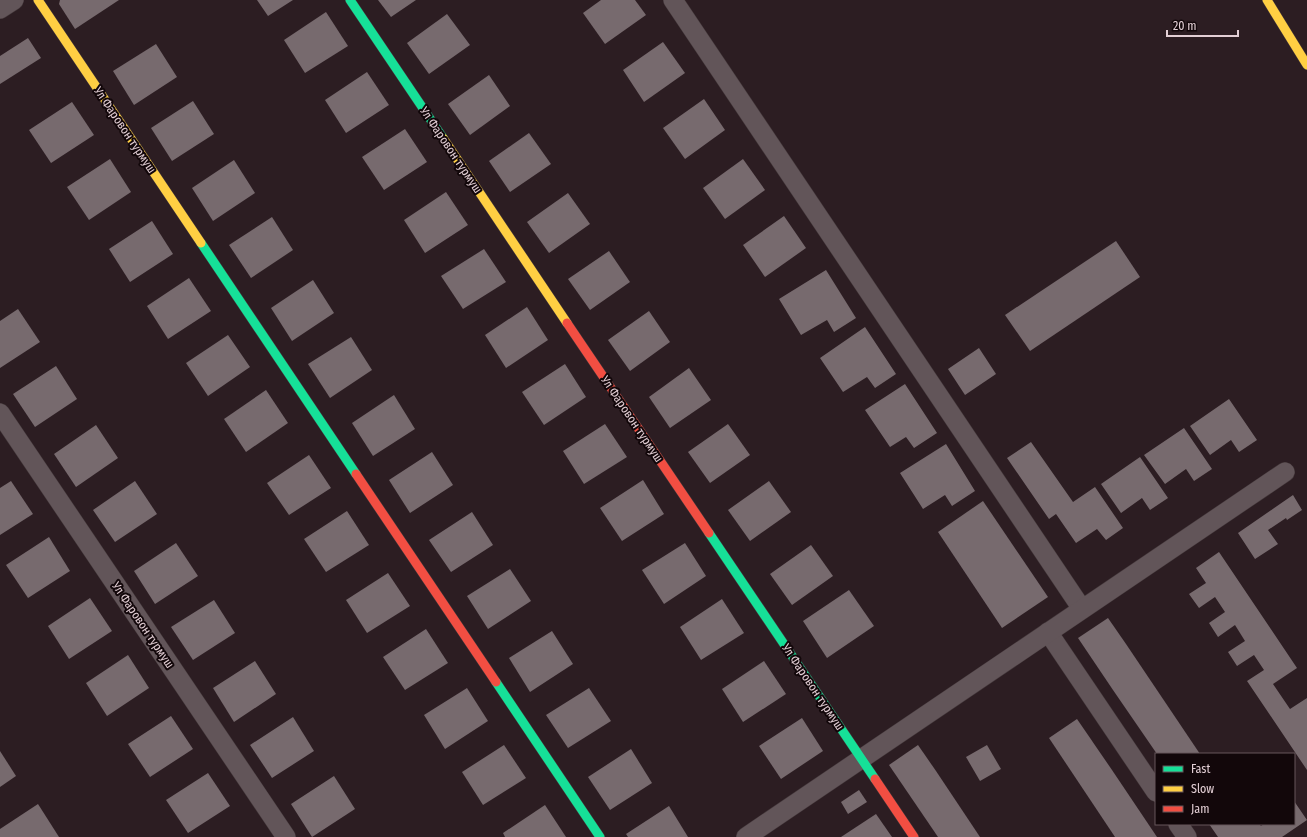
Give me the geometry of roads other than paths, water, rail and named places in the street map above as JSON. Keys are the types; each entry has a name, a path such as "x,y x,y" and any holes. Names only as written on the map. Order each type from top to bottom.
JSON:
{"street":[{"path":"0,9 14,0"},
{"name":"Ул Фаровон турмуш","path":"38,0 600,837"},
{"name":"Ул Фаровон турмуш","path":"350,0 914,837"},
{"path":"673,0 1082,610"},
{"path":"1267,0 1307,65"},
{"name":"Ул Фаровон турмуш","path":"0,413 286,837"},
{"path":"746,837 1285,472"},
{"path":"1048,632 1155,791"},
{"path":"1179,825 1186,837"}]}
